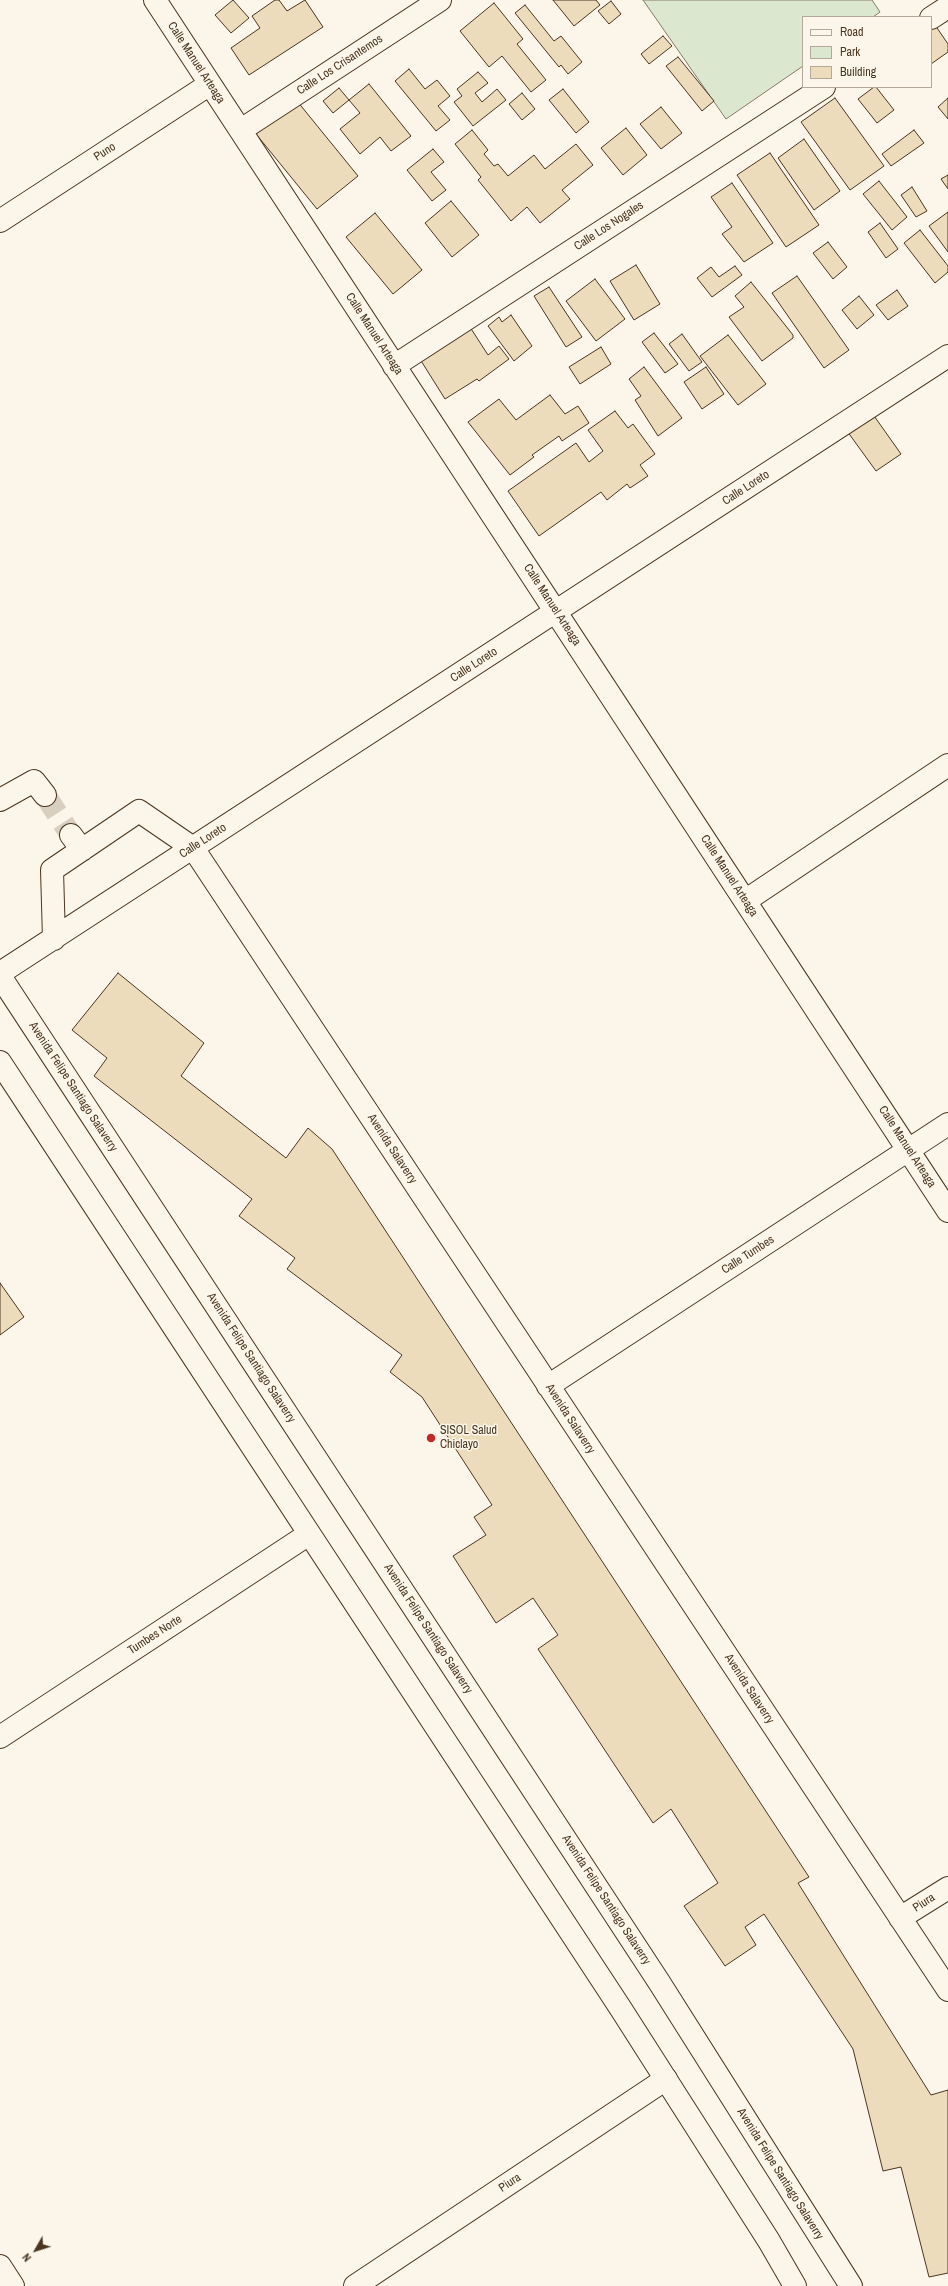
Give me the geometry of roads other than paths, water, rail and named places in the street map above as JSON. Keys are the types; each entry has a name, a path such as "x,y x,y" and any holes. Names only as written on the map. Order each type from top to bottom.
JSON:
{"street":[{"name":"Calle Manuel Arteaga","path":"155,0 948,1211"},
{"name":"Calle Los Crisantemos","path":"241,130 440,0"},
{"path":"932,17 948,7"},
{"name":"Puno","path":"0,221 210,84"},
{"name":"Calle Los Nogales","path":"394,366 822,88"},
{"name":"Calle Loreto","path":"0,975 948,356"},
{"path":"745,902 948,765"},
{"path":"0,800 34,781 44,796"},
{"path":"54,939 52,870 77,843 139,811 193,848"},
{"name":"Avenida Salaverry","path":"193,848 948,1990"},
{"name":"Avenida Felipe Santiago Salaverry","path":"0,975 659,1982 851,2286"},
{"path":"0,1062 666,2079 765,2234 795,2286"},
{"name":"Calle Tumbes","path":"548,1386 948,1124"},
{"name":"Tumbes Norte","path":"0,1737 310,1534"},
{"name":"Piura","path":"900,1918 948,1888"},
{"name":"Piura","path":"354,2286 666,2079"},
{"path":"0,2266 13,2286"}],"tunnel":[{"path":"45,795 71,835"}],"place":[{"name":"SISOL Salud Chiclayo","path":"431,1438"}]}
